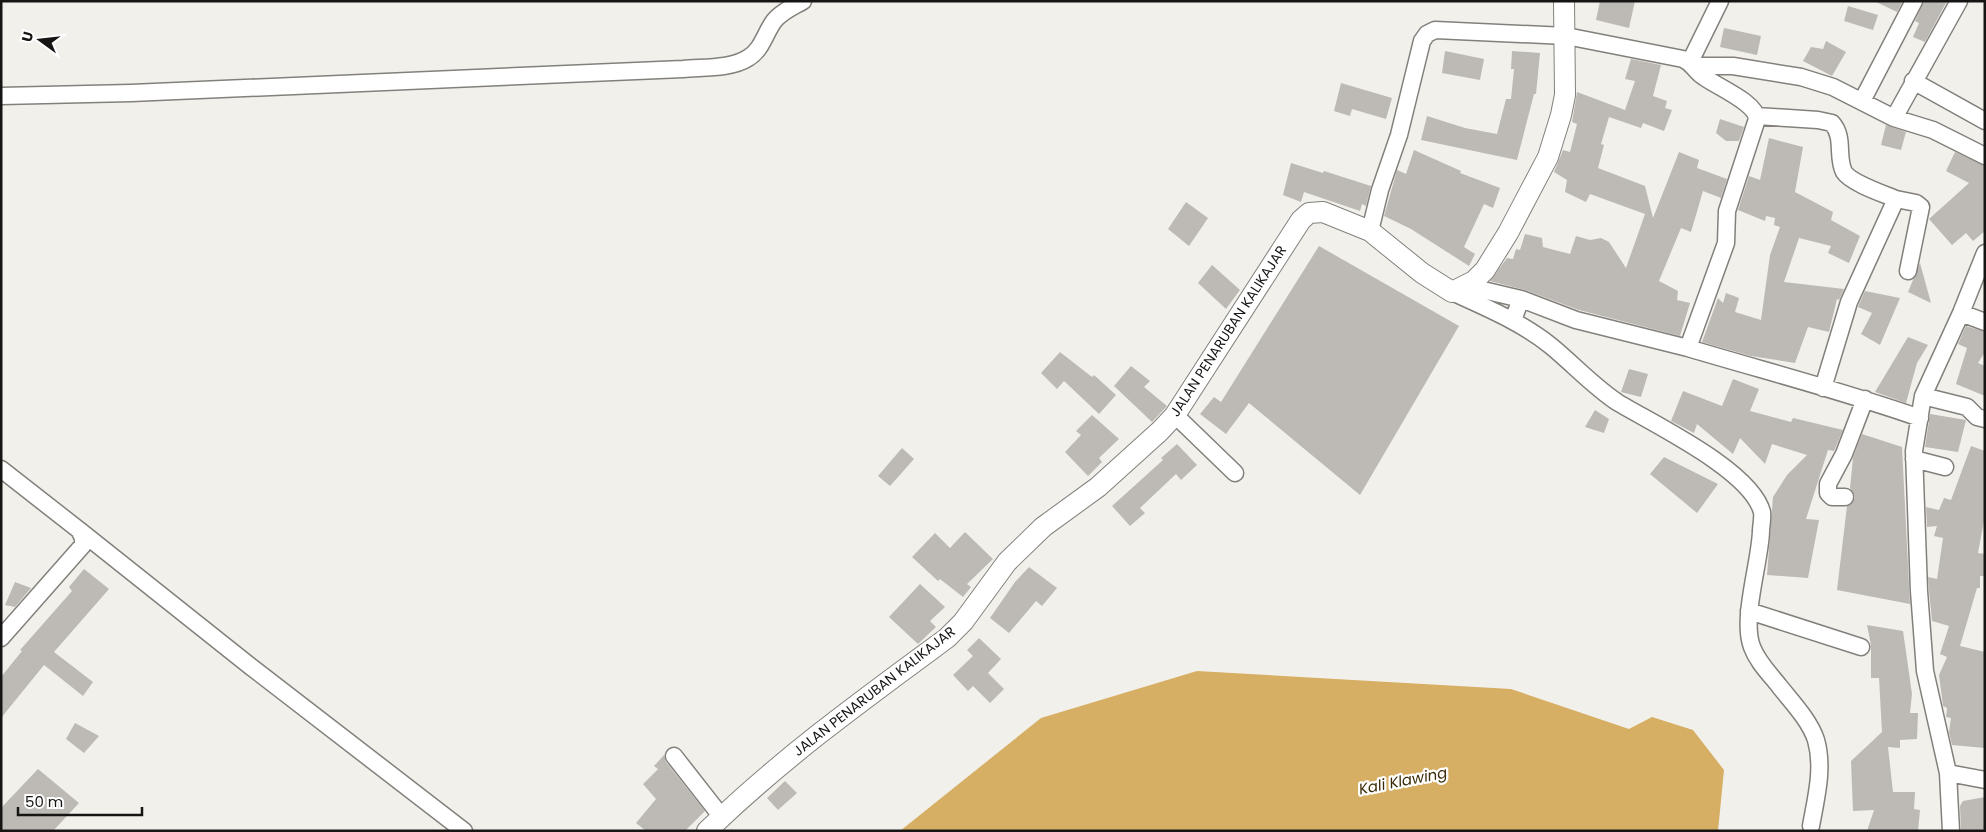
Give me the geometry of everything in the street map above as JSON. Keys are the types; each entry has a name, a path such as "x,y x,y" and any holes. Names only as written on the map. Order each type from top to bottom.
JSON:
{"street":[{"path":"1,96 160,92 683,69 720,65 741,61 755,53 775,20 788,9 803,1"},
{"path":"1459,289 1485,270 1497,253 1548,157 1565,95 1566,36 1564,1"},
{"path":"1692,64 1720,1"},
{"path":"1862,101 1914,1"},
{"path":"1894,118 1959,1"},
{"path":"1370,231 1380,190 1399,135 1422,41 1427,34 1435,30 1566,36 1692,64 1733,66 1801,77 1832,87 1894,118 1933,130 1985,156"},
{"path":"1692,64 1700,74 1742,101 1757,116 1818,120 1832,124 1840,136 1844,172 1852,179 1896,199 1916,203 1921,207 1908,271"},
{"path":"1913,81 1985,121"},
{"path":"1688,348 1726,243 1727,211 1757,116"},
{"path":"1823,388 1849,302 1896,199"},
{"name":"JALAN PENARUBAN KALIKAJAR","path":"707,831 721,816 812,737 946,638 963,622 1007,562 1025,544 1043,527 1098,486 1160,431 1175,415 1301,220 1309,213 1322,212 1370,231 1422,273 1459,289"},
{"path":"1951,831 1948,773 1925,671 1919,591 1914,459 1923,396 1961,313 1985,253"},
{"path":"1459,289 1520,299 1576,320 1688,348 1865,399 1920,418"},
{"path":"1459,289 1513,320 1551,346 1616,401 1680,436 1741,481 1753,495 1762,513 1760,555 1749,611 1751,644 1757,660 1800,713 1816,739 1819,784 1811,826"},
{"path":"1513,320 1520,299"},
{"path":"1961,313 1985,322"},
{"path":"1923,396 1967,407 1976,417 1985,419"},
{"path":"1845,497 1832,497 1828,493 1828,484 1844,454 1865,399"},
{"path":"1175,415 1235,473"},
{"path":"1914,459 1945,467"},
{"path":"1,469 250,666 464,831"},
{"path":"1,638 78,552 83,545 83,538 79,530"},
{"path":"1749,611 1861,647"},
{"path":"674,756 721,816"},
{"path":"1948,773 1985,780"}],"water":[{"name":"Kali Klawing","path":"1197,671 1511,689 1629,729 1652,717 1693,730 1724,770 1718,831 900,831 1041,718"}],"building":[{"path":"1600,1 1635,1 1629,28 1596,20"},
{"path":"1874,1 1903,1 1897,12"},
{"path":"1924,1 1947,1 1925,42 1913,37 1919,23 1915,21"},
{"path":"1848,6 1878,15 1873,30 1844,21"},
{"path":"1724,28 1761,36 1757,55 1720,47"},
{"path":"1826,41 1846,52 1832,76 1803,61 1811,47 1823,49"},
{"path":"1445,51 1484,59 1480,80 1442,73"},
{"path":"1512,51 1540,53 1536,94 1534,94 1517,160 1421,140 1427,116 1465,128 1497,134 1506,99 1511,99 1514,69 1511,69"},
{"path":"1631,59 1661,65 1653,96 1667,101 1665,108 1672,110 1664,131 1643,123 1641,128 1609,117 1601,144 1604,145 1598,168 1645,186 1653,218 1679,152 1699,160 1697,168 1727,179 1721,198 1703,191 1691,232 1681,228 1659,281 1678,291 1677,300 1690,303 1680,336 1579,310 1525,290 1490,281 1507,258 1513,259 1516,249 1520,250 1525,234 1542,238 1543,247 1570,254 1576,236 1590,240 1601,238 1609,242 1626,268 1645,214 1590,194 1586,202 1565,192 1567,180 1554,172 1563,150 1570,152 1577,124 1572,122 1577,92 1625,110 1635,81 1625,79"},
{"path":"1341,83 1392,98 1386,119 1352,109 1350,116 1334,111"},
{"path":"1720,119 1744,127 1739,141 1726,141 1716,133"},
{"path":"1886,125 1906,132 1901,150 1881,145"},
{"path":"1769,138 1803,147 1795,192 1833,212 1831,220 1860,236 1849,263 1828,253 1831,246 1799,238 1784,282 1844,289 1839,300 1837,299 1829,332 1808,327 1795,363 1751,356 1702,342 1718,298 1723,303 1726,293 1739,298 1735,312 1761,320 1770,255 1780,227 1774,225 1775,218 1766,216 1765,221 1738,210 1749,176 1760,180"},
{"path":"1414,150 1461,171 1460,173 1500,188 1493,208 1484,204 1464,247 1475,254 1469,266 1411,229 1384,216 1397,170 1406,174"},
{"path":"1955,152 1985,166 1985,231 1973,241 1966,233 1952,245 1929,219 1969,183 1946,171"},
{"path":"1291,163 1371,186 1366,206 1362,204 1360,211 1304,192 1301,202 1283,195"},
{"path":"1186,202 1208,218 1189,246 1168,229"},
{"path":"1319,246 1459,326 1360,495 1249,403 1226,434 1200,414 1214,397 1221,402"},
{"path":"1920,263 1931,303 1908,292"},
{"path":"1212,265 1240,290 1226,309 1198,283"},
{"path":"1865,291 1900,298 1880,345 1861,334 1872,313 1858,307"},
{"path":"1966,326 1985,332 1985,352 1978,363 1985,366 1985,396 1956,384 1967,348 1958,344"},
{"path":"1908,337 1928,345 1917,363 1906,403 1875,392"},
{"path":"1060,352 1092,377 1094,375 1116,395 1099,414 1064,381 1057,389 1041,373"},
{"path":"1131,366 1150,381 1144,387 1167,406 1152,422 1114,386"},
{"path":"1629,369 1648,374 1641,397 1621,392"},
{"path":"1733,379 1759,389 1750,411 1791,422 1793,418 1843,430 1834,451 1828,450 1806,519 1819,520 1808,578 1767,575 1773,497 1787,475 1807,455 1772,444 1765,464 1740,438 1733,454 1697,424 1694,433 1671,421 1683,391 1722,406"},
{"path":"1595,410 1609,419 1604,433 1585,427"},
{"path":"1930,414 1966,420 1958,452 1925,447"},
{"path":"1092,415 1119,439 1099,458 1102,462 1088,476 1065,452 1081,435 1076,431"},
{"path":"1862,434 1902,447 1910,604 1837,590 1847,506 1853,502 1855,497 1850,488 1853,458"},
{"path":"1177,444 1197,465 1181,480 1176,474 1140,508 1145,513 1130,526 1112,506 1163,460 1161,458"},
{"path":"1971,446 1985,451 1985,515 1978,553 1985,554 1985,576 1980,576 1980,588 1977,588 1960,646 1985,652 1985,748 1952,745 1949,732 1951,718 1946,717 1947,708 1943,706 1939,675 1947,657 1940,654 1949,626 1932,621 1928,577 1937,579 1943,538 1934,536 1937,526 1927,527 1926,507 1939,510 1944,498 1951,500"},
{"path":"902,448 914,459 890,486 878,476"},
{"path":"1664,457 1718,484 1697,513 1650,474"},
{"path":"965,532 993,559 967,584 971,587 963,597 940,579 938,581 912,557 935,533 950,548"},
{"path":"1029,567 1057,588 1042,606 1036,601 1009,633 990,618 1015,582"},
{"path":"84,569 109,589 54,652 93,682 83,696 44,665 1,718 1,677 22,651 20,650 72,591 69,587"},
{"path":"15,582 31,588 15,607 5,605"},
{"path":"920,584 945,607 930,621 936,627 918,644 889,617"},
{"path":"1867,625 1903,631 1912,694 1910,713 1918,713 1917,739 1900,740 1900,748 1888,747 1893,792 1915,792 1914,809 1920,810 1918,831 1867,831 1874,810 1853,811 1851,761 1882,732 1879,678 1871,678 1871,645"},
{"path":"979,638 1001,659 988,673 1004,689 990,703 973,686 968,691 953,675 973,656 967,650"},
{"path":"75,723 99,736 84,753 66,739"},
{"path":"664,755 666,762 705,811 685,831 646,831 636,823 656,799 643,784 658,769 654,766"},
{"path":"38,769 79,803 53,831 1,831 1,808"},
{"path":"785,781 797,793 778,810 767,798"},
{"path":"1985,797 1985,831 1961,831 1960,806 1963,801"}]}
